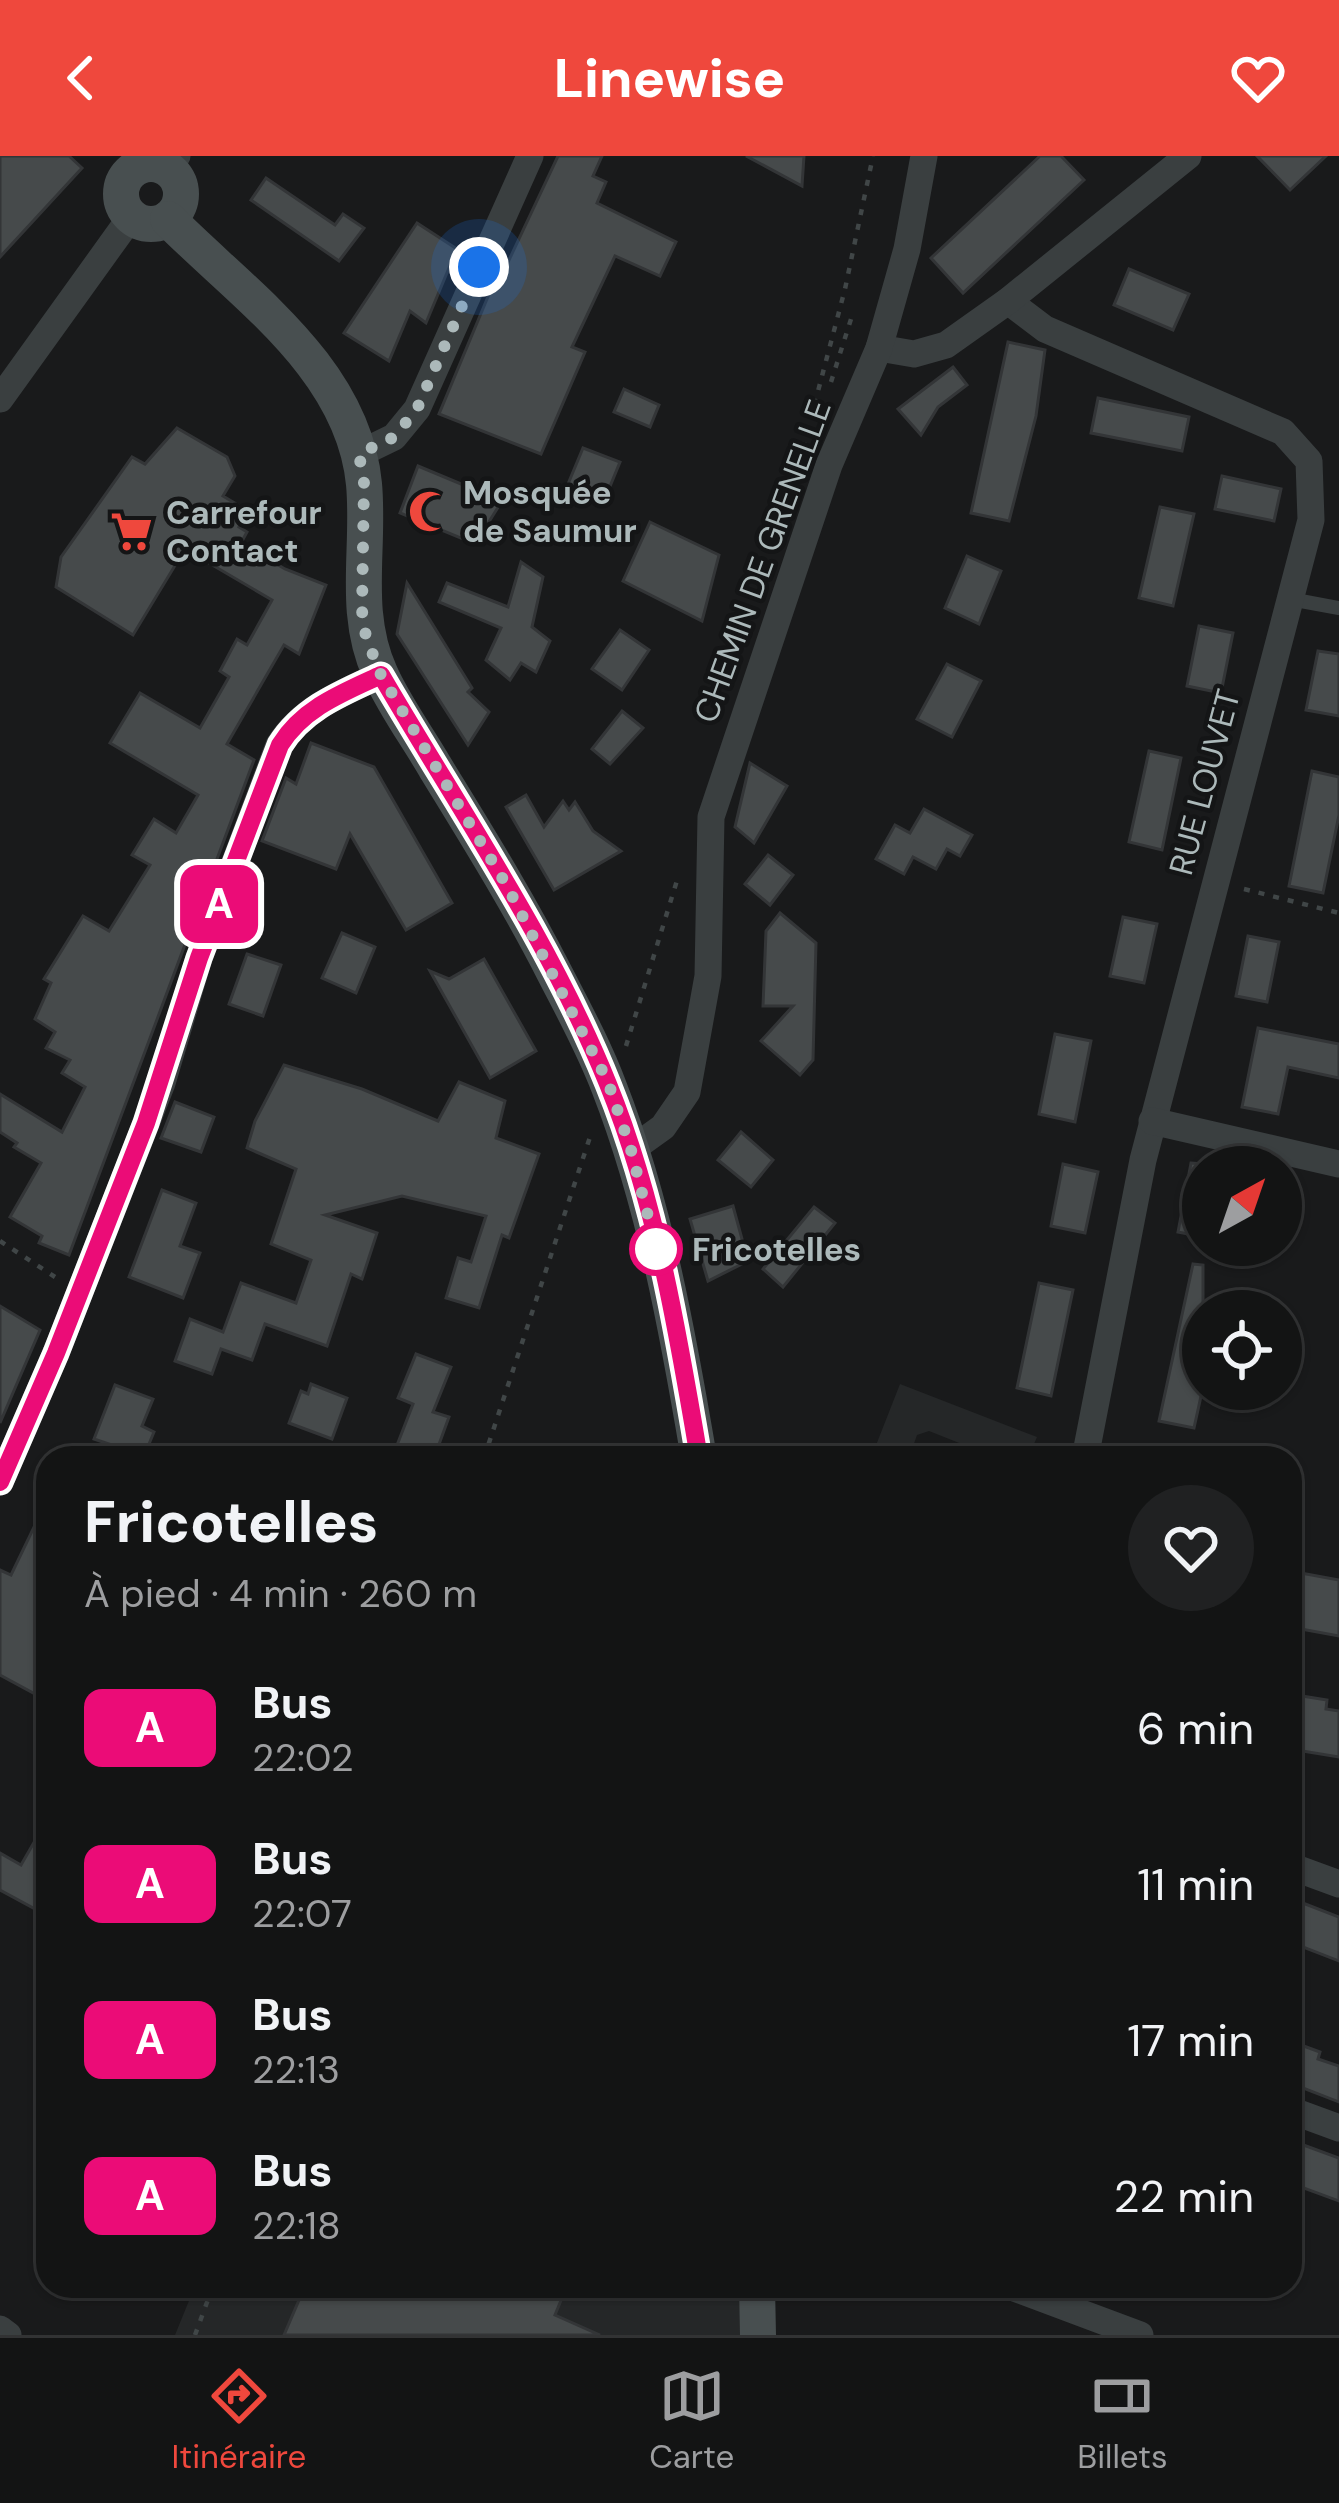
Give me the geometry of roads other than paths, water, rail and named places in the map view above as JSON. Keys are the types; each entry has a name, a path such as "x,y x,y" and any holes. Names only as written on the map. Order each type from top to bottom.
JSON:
{"street":[{"path":"359,454 394,437 417,409 530,156"},
{"name":"CHEMIN DE GRENELLE","path":"631,1150 663,1126 687,1092 708,976 710,817 829,465 879,348 907,249 924,156"},
{"path":"879,348 914,354 946,345 1188,156"},
{"path":"172,162 180,204 168,219 149,225 131,217 121,200 120,164 172,162"},
{"path":"0,399 131,217"},
{"path":"168,219 320,370 359,454 364,483 362,611 366,637 381,675 553,969 608,1082 631,1150 680,1350 697,1446"},
{"name":"RUE LOUVET","path":"1008,301 1045,329 1283,432 1309,461 1311,520 1152,1121 1087,1446"},
{"path":"0,1482 161,1083 199,958 280,745 294,723 318,706 381,675"},
{"path":"1152,1121 1339,1164"},
{"path":"1302,1870 1339,1884"},
{"path":"1302,2114 1339,2128"},
{"path":"757,2298 758,2335"},
{"path":"1041,2298 1140,2335"},
{"path":"0,2329 8,2335"}],"lane":[{"path":"1290,599 1339,608"}],"place":[{"name":"Mosquée de Saumur","path":"429,511"},
{"name":"Carrefour Contact","path":"132,531"},
{"name":"Fricotelles","path":"656,1249"}]}
